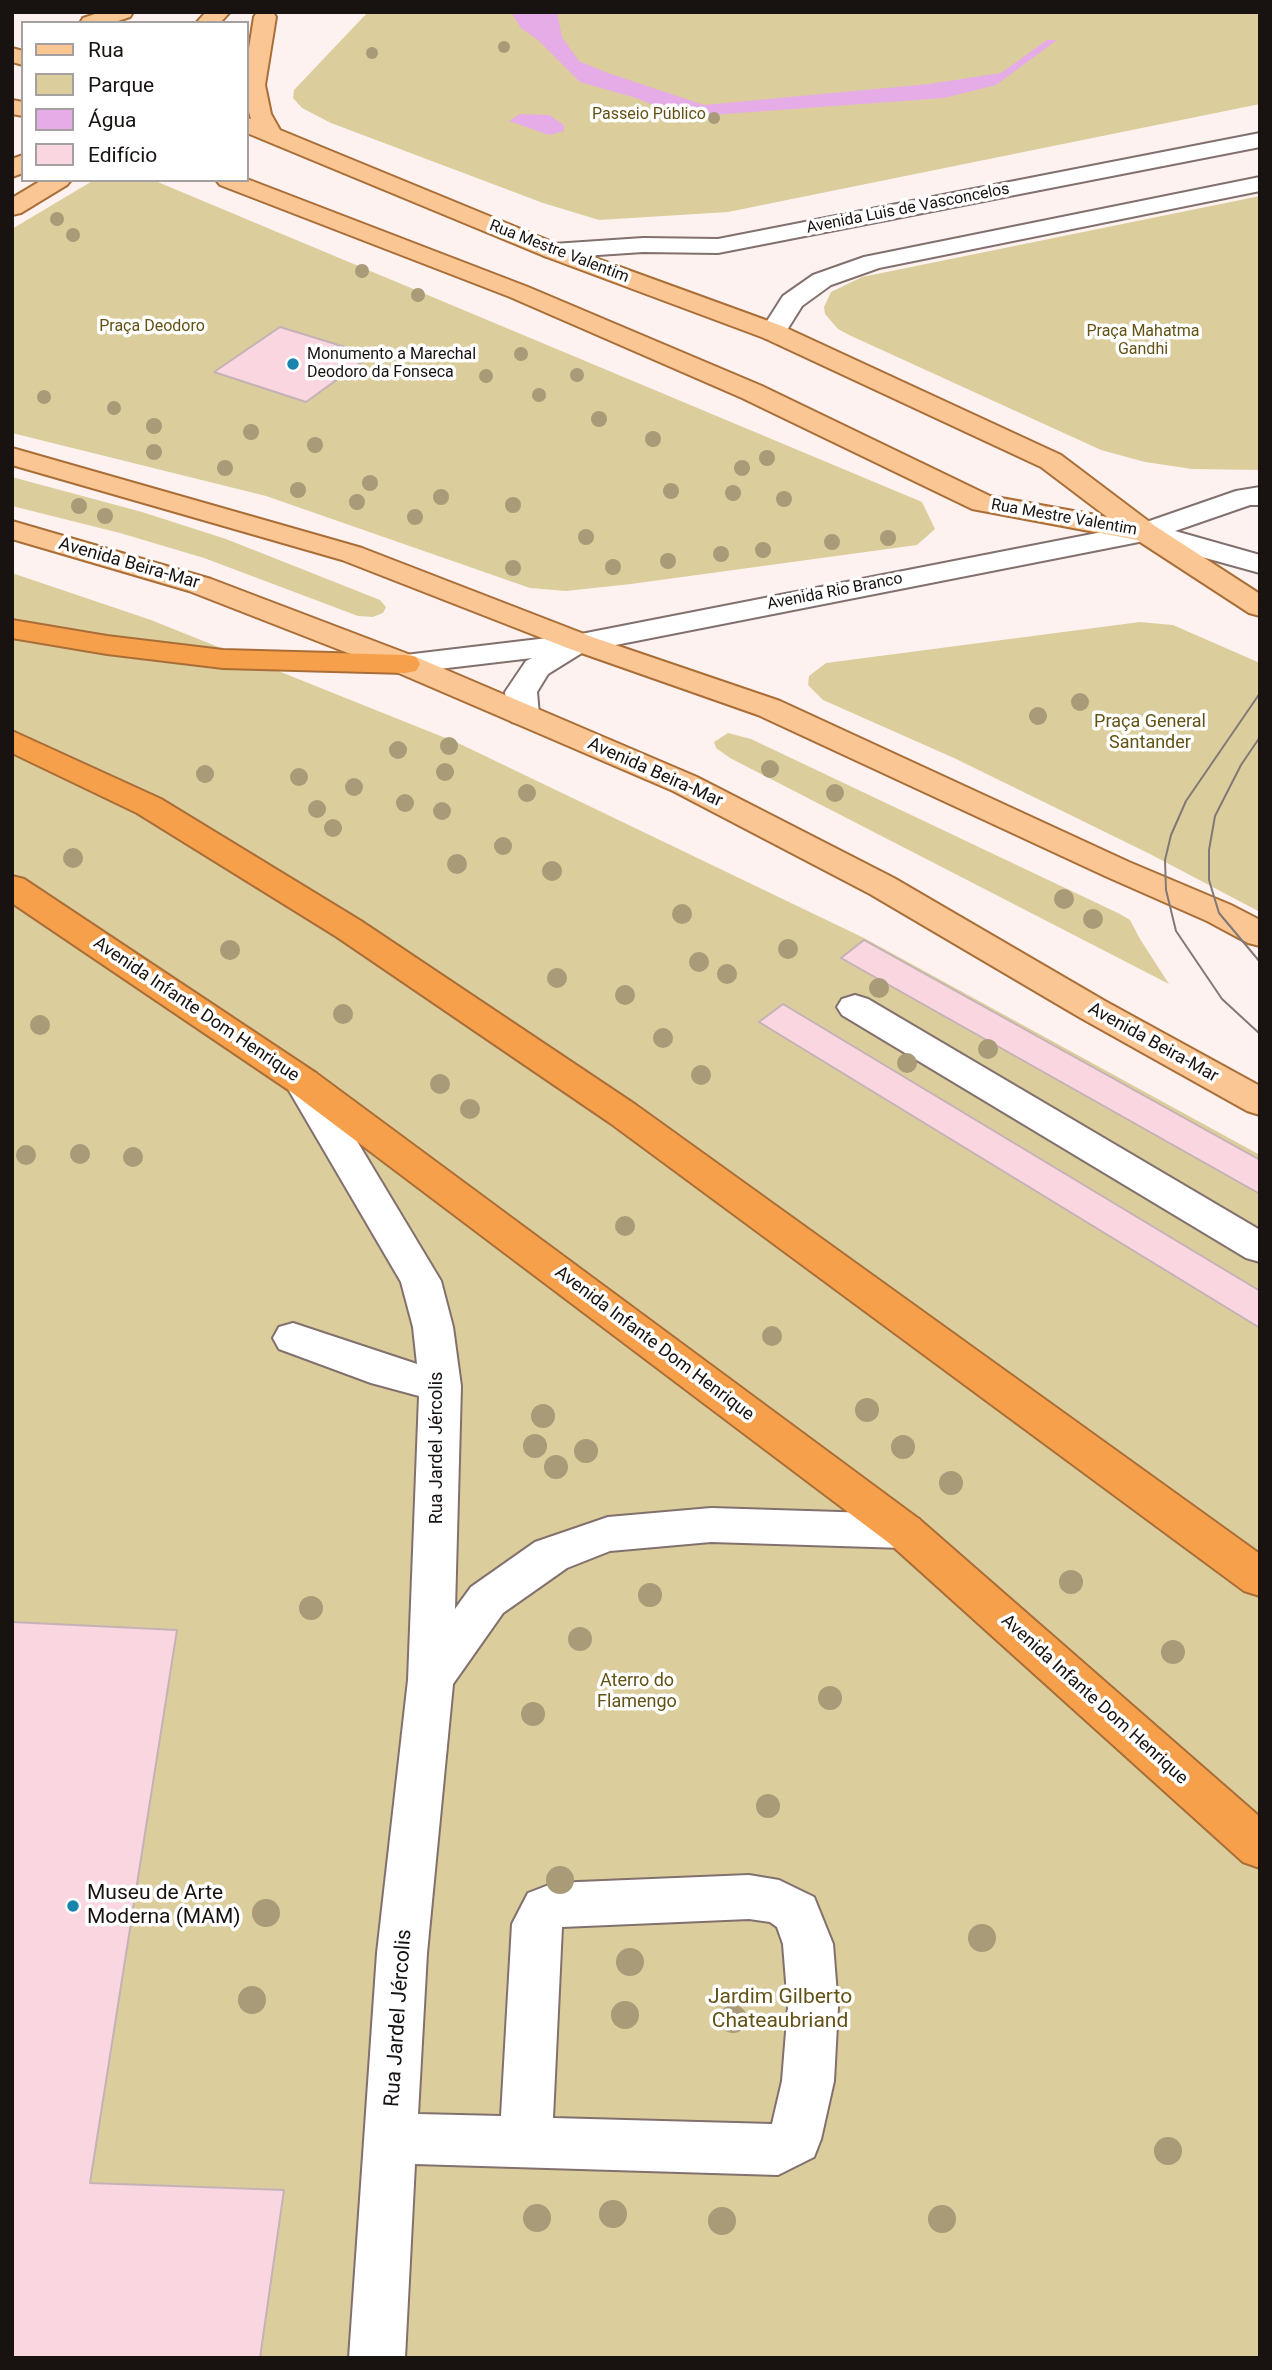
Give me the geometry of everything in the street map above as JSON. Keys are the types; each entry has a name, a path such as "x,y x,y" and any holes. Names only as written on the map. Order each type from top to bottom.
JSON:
{"highway":[{"path":"12,629 107,645 223,659 405,664"},
{"path":"12,741 149,806 361,937 623,1114 1260,1578"},
{"name":"Avenida Infante Dom Henrique","path":"12,887 303,1082 904,1531 1260,1847"}],"main road":[{"path":"97,21 122,12"},
{"path":"248,33 267,15"},
{"path":"267,15 254,85 260,114 271,135"},
{"name":"Rua Mestre Valentim","path":"248,125 553,251 773,332 1051,461 1145,532"},
{"path":"12,208 57,182"},
{"name":"Rua Mestre Valentim","path":"233,182 519,292 752,392 982,503 1145,532"},
{"path":"12,456 352,554 581,643 769,708 1117,869 1219,913 1260,935"},
{"name":"Avenida Beira-Mar","path":"12,530 200,585 405,664 685,784 882,886 1092,1009 1260,1102"},
{"path":"1145,532 1260,607"}],"street":[{"path":"852,220 890,198 1260,127"},
{"name":"Avenida Luis de Vasconcelos","path":"553,251 643,245 718,246 1260,139"},
{"path":"773,332 792,301 821,280 873,262 1260,184"},
{"name":"Avenida Rio Branco","path":"405,664 581,643 1145,532 1246,497 1260,496"},
{"path":"1145,532 1260,564"},
{"path":"523,715 521,692 537,668 581,643"},
{"path":"855,1007 1260,1248"},
{"name":"Rua Jardel Jércolis","path":"303,1082 421,1281 433,1327 440,1386 431,1680 402,1953 377,2358"},
{"path":"293,1338 386,1372 440,1386"},
{"name":"Rua Jardel Jércolis","path":"431,1680 487,1600 551,1555 608,1534 711,1525 904,1531"},
{"path":"391,2138 778,2150 795,2139 808,2081 813,2007 808,1944 797,1913 779,1902 749,1897 554,1905 545,1909 537,1924 526,2142"}],"green space":[{"name":"Passeio Público","path":"368,12 1260,12 1260,104 728,212 599,220 543,203 331,123 302,108 293,98 294,90"},
{"name":"Praça Deodoro","path":"91,182 158,182 922,502 935,529 917,545 631,584 566,591 530,588 266,496 12,433 12,229"},
{"name":"Praça Mahatma Gandhi","path":"1260,196 1260,470 1192,469 1145,462 1101,450 849,335 838,329 825,314 824,307 831,292 862,277"},
{"path":"12,477 142,512 226,539 380,600 386,607 383,613 373,617 358,616 204,558 120,533 12,506"},
{"name":"Aterro do Flamengo","path":"12,573 151,620 458,743 864,938 1260,1155 1260,2358 12,2358"},
{"name":"Praça General Santander","path":"1140,622 1173,625 1260,663 1260,912 1150,854 954,758 823,700 808,685 809,676 826,663"},
{"path":"728,733 751,739 1120,914 1130,920 1169,984 730,758 716,748 714,742"}],"water":[{"path":"511,12 557,12 562,37 579,61 704,105 929,84 1001,73 1047,40 1057,40 996,85 944,98 683,117 636,98 580,82 538,40 521,28"},
{"path":"520,114 549,115 564,125 564,131 549,135 509,121"}],"building":[{"name":"Monumento a Marechal Deodoro da Fonseca","path":"280,327 371,355 306,402 214,372"},
{"path":"864,940 1260,1160 1260,1194 841,958"},
{"path":"783,1004 1260,1291 1260,1328 759,1022"},
{"name":"Museu de Arte Moderna (MAM)","path":"12,1622 177,1630 90,2183 284,2190 260,2358 12,2358"}],"tram line":[{"path":"1260,693 1186,801 1171,835 1165,860 1166,890 1176,931 1222,999 1260,1034"},
{"path":"1260,737 1241,765 1215,816 1209,850 1209,880 1219,913 1260,962"}],"place":[{"name":"Monumento a Marechal Deodoro da Fonseca","path":"293,364"},
{"name":"Museu de Arte Moderna (MAM)","path":"73,1906"}],"park label":[{"name":"Jardim Gilberto Chateaubriand","path":"780,2010"}]}
